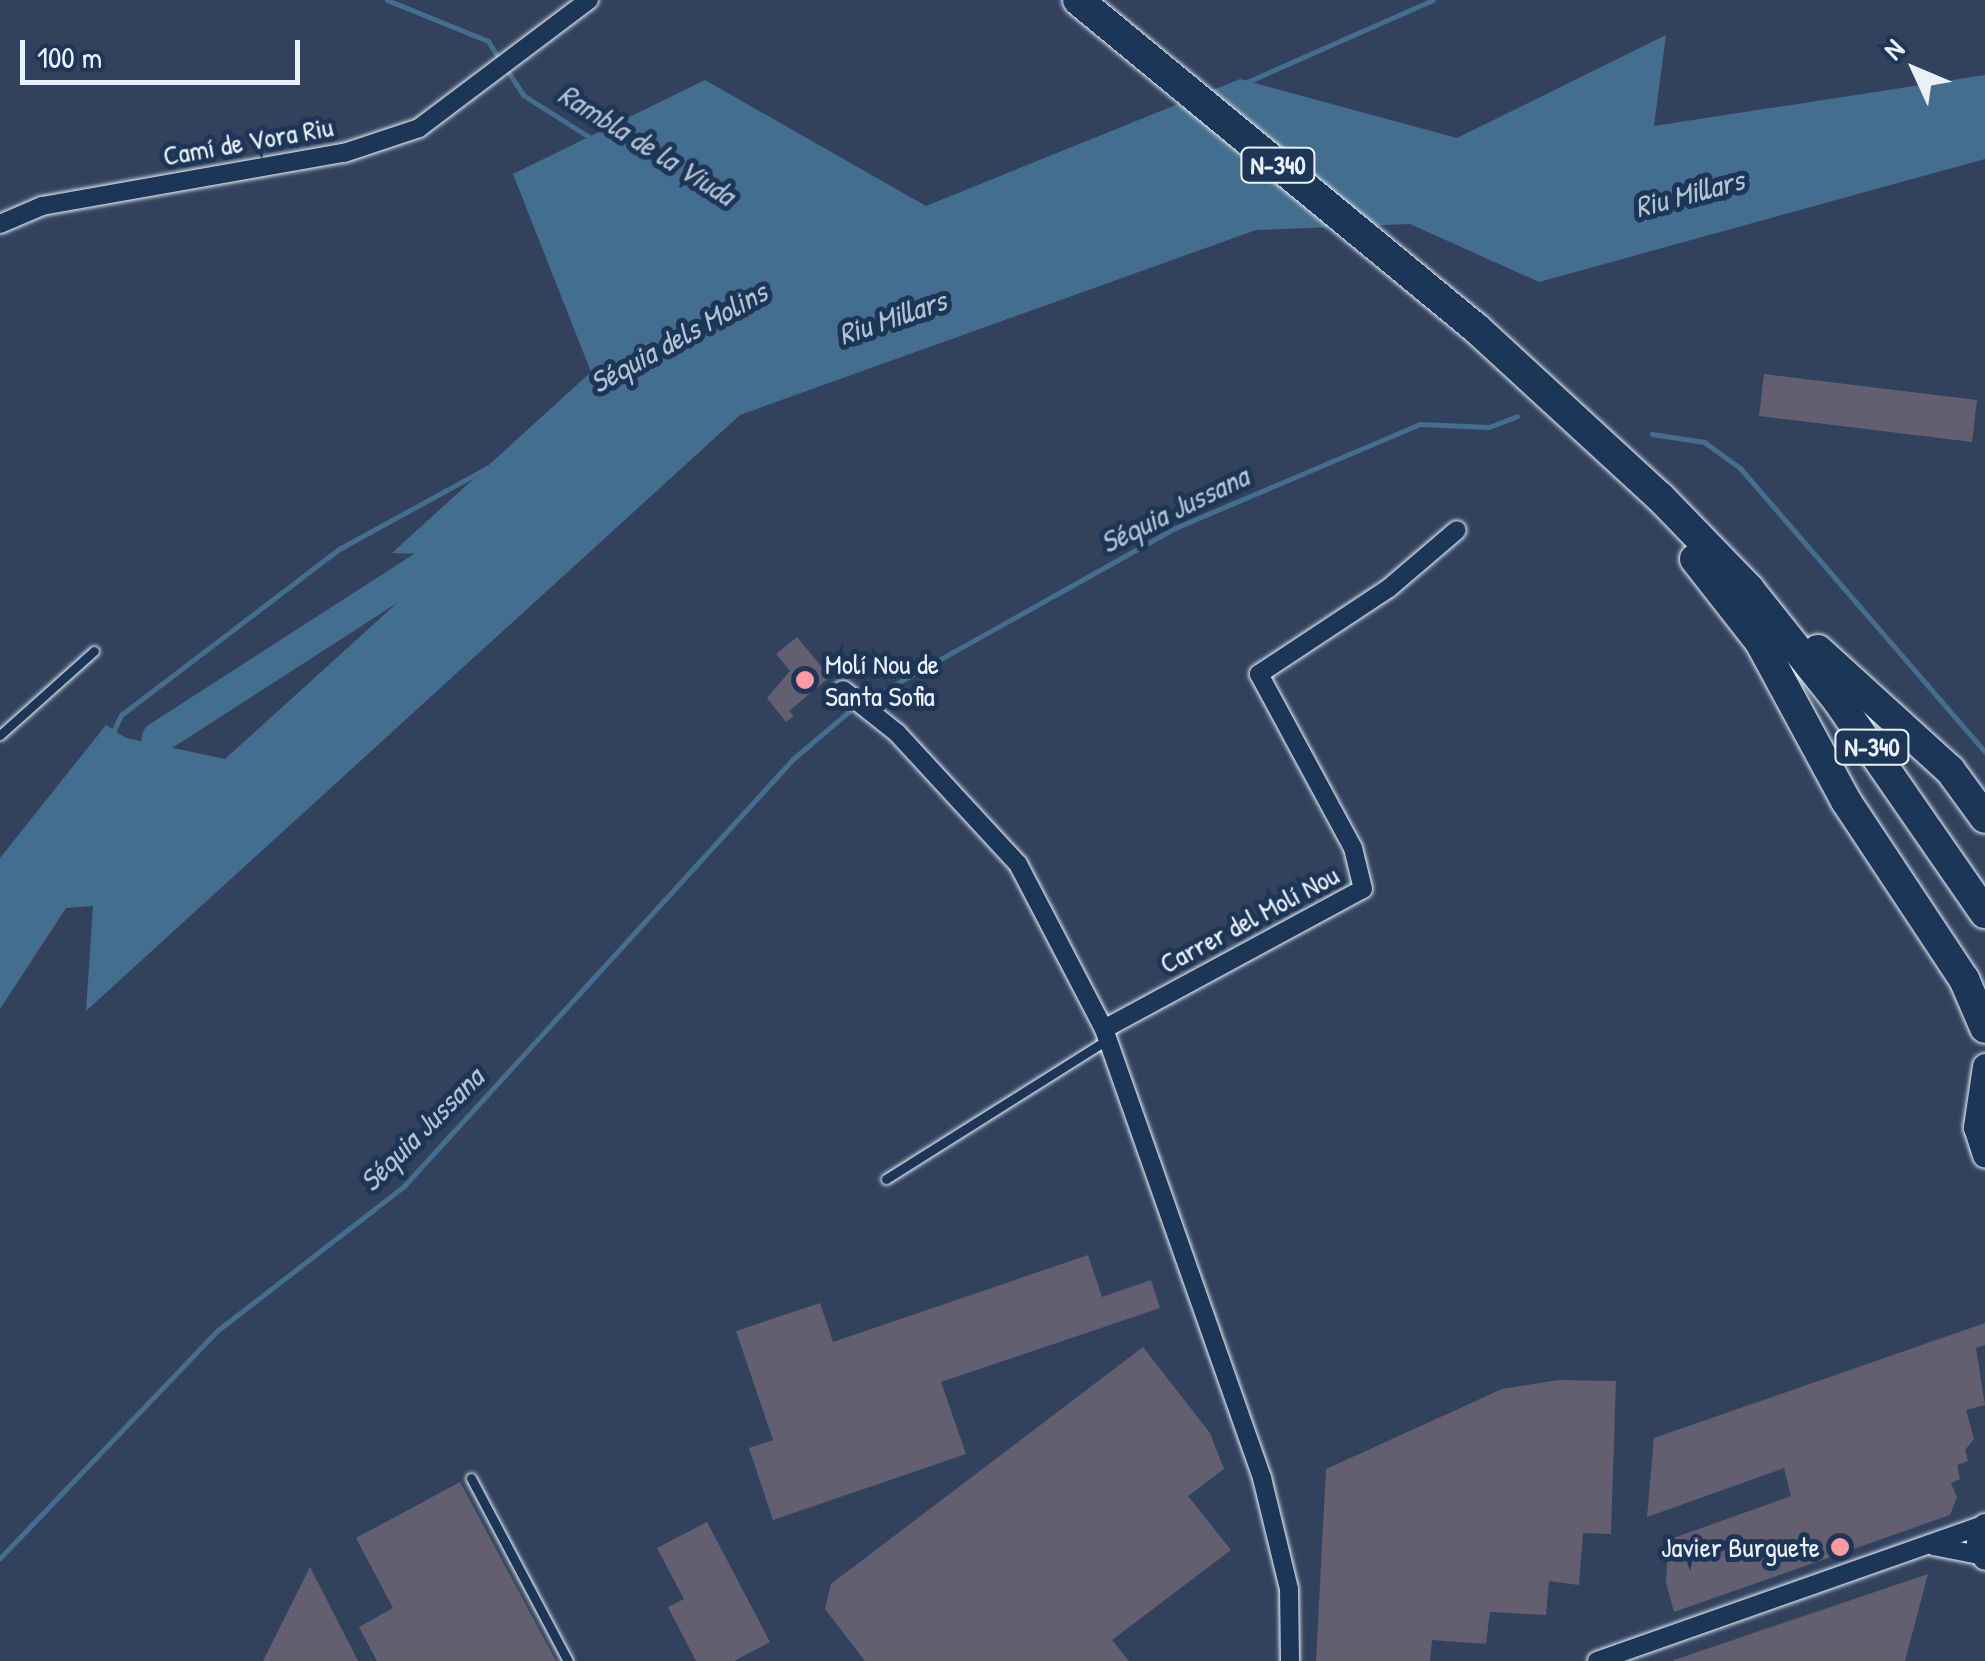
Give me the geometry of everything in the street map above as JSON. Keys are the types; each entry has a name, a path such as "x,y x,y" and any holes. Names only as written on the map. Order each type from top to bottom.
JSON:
{"highway":[{"name":"N-340","path":"1078,0 1477,330 1660,497 1749,589 1931,827 1985,913"},
{"path":"1660,497 1668,529 1760,642 1846,801 1964,979 1985,1028"},
{"path":"1749,589 1911,731 1985,818"}],"main road":[{"path":"1985,1066 1976,1127 1985,1155"},
{"path":"1984,1557 1979,1542 1985,1525"}],"street":[{"name":"Camí de Vora Riu","path":"0,224 42,206 344,153 419,128 589,0"},
{"name":"Carrer del Molí Nou","path":"1106,1034 1362,889 1354,848 1259,674 1389,588 1457,530"},
{"path":"844,690 897,732 1018,864 1106,1034 1262,1478 1290,1589 1290,1661"},
{"path":"1597,1661 1985,1525"},
{"path":"1928,1546 1956,1546 1984,1557"}],"lane":[{"path":"0,735 94,651"},
{"path":"886,1178 1106,1034"},
{"path":"471,1478 568,1661"}],"water":[{"path":"1666,35 1654,126 1985,75 1985,159 1539,282 1410,224 1256,230 740,415 86,1011 93,906 66,908 0,1009 0,858 106,725 126,738 225,759 450,555 392,553 591,372 513,174 705,80 926,206 1240,79 1457,138"}],"building":[{"path":"1764,374 1977,400 1972,442 1759,416"},
{"name":"Molí Nou de Santa Sofia","path":"797,637 830,677 789,711 794,716 786,722 767,698 790,671 776,654"},
{"path":"1088,1255 1102,1297 1151,1280 1160,1308 941,1382 966,1454 773,1520 749,1448 773,1440 736,1331 820,1303 833,1342"},
{"path":"1985,1323 1985,1345 1976,1348 1985,1405 1966,1410 1974,1439 1965,1450 1968,1461 1957,1465 1960,1479 1951,1483 1957,1497 1950,1515 1674,1612 1666,1583 1668,1540 1791,1496 1784,1468 1647,1517 1654,1438"},
{"path":"1143,1347 1210,1433 1224,1469 1188,1496 1231,1550 1112,1640 1129,1661 865,1661 825,1609 831,1584"},
{"path":"1558,1380 1616,1381 1611,1534 1583,1533 1579,1585 1549,1581 1546,1615 1490,1612 1486,1644 1432,1640 1430,1661 1316,1661 1326,1469 1502,1389"},
{"path":"460,1482 556,1661 377,1661 359,1627 393,1608 356,1538"},
{"path":"707,1522 770,1642 734,1661 696,1661 668,1607 684,1599 657,1548"},
{"path":"310,1567 358,1661 263,1661"},
{"path":"1928,1574 1905,1661 1674,1661 1674,1660"}],"waterway":[{"name":"Rambla de la Viuda","path":"387,0 488,41 500,60"},
{"name":"Séquia dels Molins","path":"1247,82 1433,0"},
{"name":"Rambla de la Viuda","path":"507,70 523,95 594,140"},
{"name":"Séquia Jussana","path":"869,699 1175,528 1420,424 1489,427 1517,416"},
{"name":"Séquia Jussana","path":"1652,434 1704,442 1740,468 1985,752"},
{"name":"Séquia dels Molins","path":"113,732 121,715 339,549 489,467"},
{"name":"Riu Millars","path":"147,789 158,738 481,530"},
{"name":"Séquia Jussana","path":"0,1558 218,1330 404,1186 793,759 852,709"}],"place":[{"name":"Molí Nou de Santa Sofia","path":"805,680"},
{"name":"Javier Burguete","path":"1840,1547"}]}
